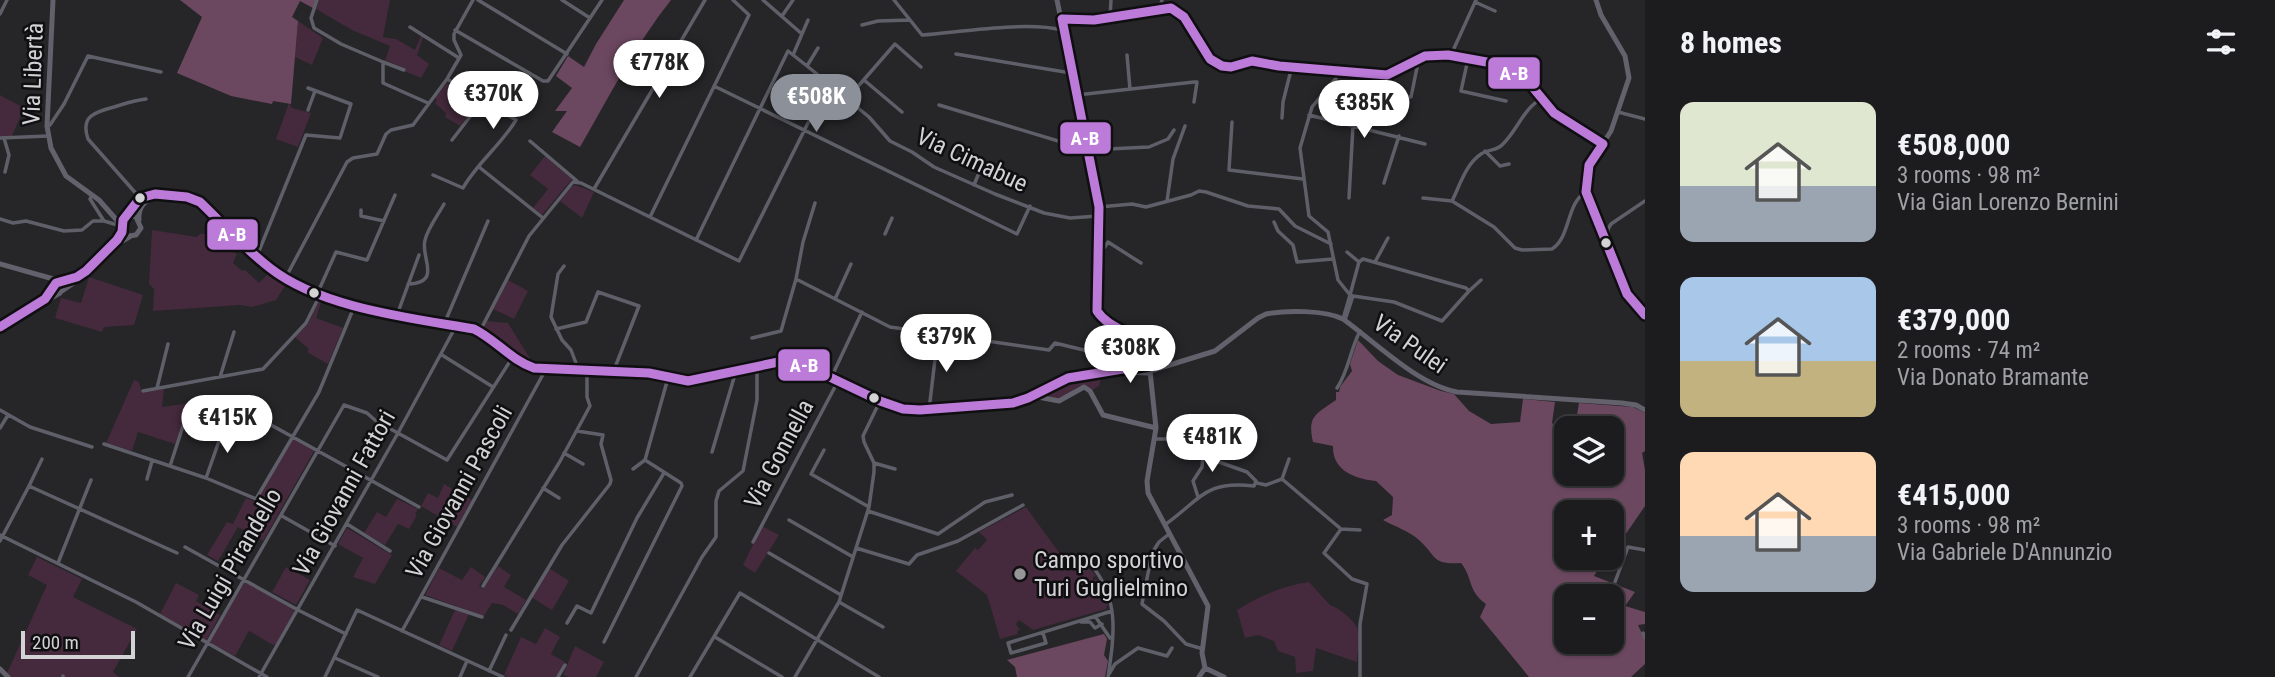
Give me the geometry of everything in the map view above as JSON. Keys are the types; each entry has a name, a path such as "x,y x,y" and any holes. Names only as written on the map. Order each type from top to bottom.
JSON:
{"main road":[{"name":"Via Libertà","path":"52,0 48,136 62,170 72,181 108,207"},
{"path":"1057,0 1099,207 1097,311 1101,320 1145,345 1156,428 1147,486 1208,606 1203,649 1205,668 1199,677"},
{"path":"1596,0 1601,15 1622,50 1628,67 1628,84 1611,131 1589,165 1586,192 1627,294 1645,316"},
{"path":"1062,19 1094,20 1171,8 1181,14 1208,56 1218,65 1231,66 1252,61 1387,75 1419,58 1434,55 1468,59 1517,72 1532,85 1553,112 1603,144"},
{"path":"0,264 39,276 57,286 78,282 121,240 140,232 140,208 145,202 166,195"},
{"path":"0,327 33,308 57,286 86,271 117,240 127,215 140,198 166,195 191,198 200,202 285,279 354,307 457,324 480,331 512,358 528,367 649,373 695,381 792,360 880,401 903,409 929,410 1002,405 1033,396 1068,378 1147,369"},
{"path":"108,207 119,215 134,215 139,221"},
{"path":"108,207 126,234 131,236"},
{"name":"Via Pulei","path":"1147,369 1172,365 1215,351 1266,314 1322,313 1344,320 1440,388 1622,403 1636,405 1645,410"},
{"path":"1033,396 1059,401 1084,387 1090,391 1101,413 1106,417 1156,428"},
{"path":"1205,668 1224,677"},
{"path":"0,669 8,677"}],"street":[{"path":"0,14 7,0"},
{"path":"317,0 311,18 314,28 341,44 404,70"},
{"path":"285,279 347,162 353,158 377,154 386,134 413,125 447,79 460,52 454,40 455,30 476,0 567,54"},
{"path":"562,0 590,18"},
{"path":"455,30 543,81 550,80 602,0"},
{"path":"594,189 705,0"},
{"path":"650,217 749,15 733,0"},
{"path":"763,0 802,34"},
{"path":"782,16 793,0"},
{"path":"894,0 922,35 1025,27 1049,27 1064,31"},
{"path":"1110,18 1111,0"},
{"path":"1160,10 1162,0"},
{"path":"1450,57 1476,1 1495,11"},
{"path":"793,55 808,20"},
{"path":"862,25 878,21 910,20"},
{"path":"410,27 459,58"},
{"path":"847,99 895,44 921,67"},
{"path":"807,66 818,48"},
{"name":"Via Cimabue","path":"760,109 788,51 869,117 890,141 934,167 1052,215 1070,218 1098,216"},
{"path":"956,54 1073,73"},
{"path":"1127,55 1130,89"},
{"path":"47,126 64,104 89,56 161,72"},
{"path":"1393,96 1411,97 1419,58"},
{"path":"1468,59 1461,91 1506,101"},
{"path":"383,62 383,83 428,103"},
{"path":"1282,118 1292,66"},
{"path":"1343,70 1312,107 1300,148 1309,216 1327,230 1338,280 1352,295 1394,302 1445,322 1469,290 1481,280"},
{"path":"433,175 463,188 472,173 516,120 447,79"},
{"path":"863,80 902,113"},
{"path":"1077,95 1197,82 1194,102"},
{"path":"530,141 577,181 740,261 828,83"},
{"path":"714,86 1017,234 1030,206"},
{"path":"257,256 306,135 340,138 351,104 307,88"},
{"path":"308,110 315,91"},
{"path":"140,198 88,139 85,127 96,111 146,99"},
{"path":"1349,198 1353,125 1358,99"},
{"path":"1452,201 1472,163 1485,152 1501,147 1520,125 1522,117 1541,99"},
{"path":"452,140 483,100"},
{"path":"940,105 1088,150 1149,146 1168,139 1174,130"},
{"path":"696,240 760,109"},
{"path":"1618,112 1645,119"},
{"path":"1309,115 1425,144"},
{"path":"1232,121 1229,170 1303,179"},
{"path":"1167,201 1173,159 1185,126"},
{"path":"5,172 9,152 2,138 48,136"},
{"path":"1384,183 1399,136"},
{"path":"1485,152 1500,166 1509,164"},
{"path":"479,166 543,218"},
{"path":"974,185 981,169"},
{"path":"480,331 529,236 570,184 577,181"},
{"path":"1099,207 1132,204 1146,207 1199,191 1248,206 1276,208 1295,226 1331,244"},
{"path":"1423,198 1452,201 1494,228 1515,248 1552,249 1565,231 1579,198 1586,192"},
{"path":"92,195 90,199 104,221"},
{"path":"143,391 263,369 306,323 336,252 367,260 395,195"},
{"path":"1606,244 1611,224 1645,201"},
{"path":"752,338 781,331 815,203"},
{"path":"408,284 415,284 427,275 429,269 425,241 444,204"},
{"path":"362,210 361,216 384,221"},
{"path":"885,234 892,218"},
{"path":"0,219 13,223 26,221 64,231 82,230 96,220 122,227"},
{"path":"445,322 488,221"},
{"path":"1274,222 1278,231 1293,245 1297,262 1333,259"},
{"path":"1375,262 1388,238"},
{"path":"1098,253 1108,242 1141,263"},
{"path":"1347,252 1359,262"},
{"path":"397,315 419,255"},
{"path":"1344,320 1359,262 1363,259 1469,290"},
{"path":"835,299 851,264"},
{"path":"564,266 558,274 551,317 562,340 571,351 579,371"},
{"path":"796,279 890,327 1049,350 1055,343 1096,353 1099,373"},
{"path":"556,329 586,322 598,292 639,306 613,372"},
{"path":"104,444 206,478 256,499 318,393 354,307"},
{"path":"831,378 862,313"},
{"name":"Via Giovanni Fattori","path":"260,675 335,546 457,324"},
{"path":"1337,388 1346,373 1349,354 1360,331"},
{"path":"220,377 234,332"},
{"path":"929,410 938,334"},
{"path":"157,388 168,344"},
{"path":"442,355 493,387"},
{"path":"398,433 447,460 512,358"},
{"path":"636,677 702,557 716,537 716,501 719,491 743,471 757,400 757,366"},
{"name":"Via Giovanni Pascoli","path":"402,631 547,369"},
{"path":"484,586 565,453 590,406 587,397 587,371"},
{"path":"712,452 736,371"},
{"path":"633,469 645,460 668,378"},
{"name":"Via Gonnella","path":"753,542 838,382"},
{"path":"237,400 237,406 419,507"},
{"path":"795,677 839,602 869,509 874,463 863,436 880,401"},
{"name":"Via Luigi Pirandello","path":"188,677 344,405 367,413 398,433"},
{"path":"0,410 34,429 92,447"},
{"path":"0,428 8,415"},
{"path":"170,466 184,423"},
{"path":"206,478 225,424"},
{"path":"511,630 562,545 610,484 601,444 603,435 577,430"},
{"path":"1154,439 1179,439 1202,455 1247,472 1256,483"},
{"path":"824,450 811,474 869,509 938,534 985,502 1012,495"},
{"path":"565,453 583,464"},
{"path":"1198,497 1193,481 1203,464 1202,455"},
{"path":"1282,479 1289,458"},
{"path":"42,459 1,538 136,602 267,677"},
{"path":"604,642 682,486 645,460"},
{"path":"147,479 152,461"},
{"path":"874,463 895,469"},
{"path":"567,623 577,606 591,613 637,518 664,473"},
{"path":"1165,524 1210,489 1234,484 1266,485 1282,479"},
{"path":"1282,479 1341,529 1360,530"},
{"path":"58,564 91,480"},
{"path":"29,486 177,553"},
{"path":"543,488 559,498"},
{"path":"856,548 909,564 917,555 958,541 1023,505"},
{"path":"281,515 335,546"},
{"path":"789,520 853,557"},
{"path":"346,524 390,551"},
{"path":"1341,529 1324,553 1352,579 1367,584 1360,624 1360,677"},
{"path":"1170,534 1159,542 1152,553 1142,604 1164,621 1186,644 1203,649"},
{"path":"185,547 346,634"},
{"path":"1615,582 1628,547 1645,550"},
{"path":"769,553 841,596"},
{"path":"1081,572 1090,565 1094,567 1111,599 1108,676"},
{"path":"690,677 740,593 879,677"},
{"path":"422,597 482,617"},
{"path":"839,602 883,627"},
{"path":"325,677 357,610 503,677"},
{"path":"1043,633 1046,643 1011,653 1008,643 1112,611"},
{"path":"1095,616 1111,640"},
{"path":"1079,622 1090,622 1095,628 1102,624"},
{"path":"489,671 506,635"},
{"path":"714,636 782,677"},
{"path":"1025,638 1028,648"},
{"path":"1108,676 1115,664 1138,648 1167,656 1172,648"},
{"path":"335,657 378,677"},
{"path":"460,677 467,660"},
{"path":"558,677 565,665"},
{"path":"861,677 866,669"}],"shaded area":[{"path":"180,0 316,0 313,8 300,1 292,17 298,21 291,104 273,101 272,104 231,96 177,73 202,17"},
{"path":"319,0 390,0 383,37 396,39 415,50 421,36 423,37 417,55 429,64 421,78 385,60 390,46 352,30 316,9"},
{"path":"624,0 671,0 634,54 580,147 552,132 567,111 555,111 572,88 556,76 568,56 584,67"},
{"path":"298,21 323,38 312,65 295,57"},
{"path":"447,83 480,100 460,126 445,117 446,113 435,103 435,98"},
{"path":"0,95 24,108 12,136 0,137"},
{"path":"289,103 292,108 311,113 298,147 276,139"},
{"path":"545,156 572,179 542,215 533,208 548,189 530,175"},
{"path":"575,185 594,192 582,218 560,201"},
{"path":"152,230 197,237 205,234 215,244 237,254 233,263 259,283 271,271 284,281 283,284 287,283 276,300 252,307 240,305 153,311 154,289 149,284"},
{"path":"89,277 143,295 134,325 104,327 102,332 55,318 61,298 81,303"},
{"path":"508,280 528,291 514,319 493,309"},
{"path":"320,299 316,318 343,328 328,364 307,352 309,349 295,337 308,324"},
{"path":"487,321 508,323 534,365 518,358 484,328"},
{"path":"1358,340 1378,361 1398,375 1454,394 1469,411 1491,424 1520,422 1523,399 1555,402 1552,423 1554,486 1624,486 1624,416 1578,416 1579,403 1633,407 1645,413 1645,451 1642,453 1645,506 1624,537 1624,500 1554,500 1554,570 1598,570 1594,576 1614,584 1554,584 1554,654 1624,654 1624,588 1635,592 1625,606 1645,612 1645,624 1638,625 1645,640 1645,664 1631,677 1529,677 1480,617 1486,604 1476,594 1461,563 1439,561 1415,537 1383,520 1392,515 1393,497 1376,481 1353,476 1341,468 1336,462 1333,446 1313,442 1312,421 1336,400 1336,392 1339,392 1352,371 1350,364"},
{"path":"1102,376 1099,386 1092,390 1079,386 1060,398 1042,396 1066,382"},
{"path":"134,380 139,382 142,393 164,389 162,407 191,403 175,444 138,432 132,451 106,443"},
{"path":"293,439 314,451 263,541 238,527 218,561 207,555 227,522 233,524 246,498 257,500"},
{"path":"444,484 472,500 457,527 421,506 428,493 438,498"},
{"path":"397,499 418,509 415,514 417,515 409,529 398,524 385,545 364,533 377,512 386,517"},
{"name":"Campo sportivo Turi Guglielmino","path":"1026,507 1063,558 1080,575 1088,569 1092,571 1096,576 1093,580 1098,579 1108,604 1106,609 1033,630 1019,620 1016,624 1020,630 1017,631 1018,634 1000,639 987,595 956,571 975,548 978,550 987,540 979,532"},
{"path":"762,526 779,535 755,573 743,565"},
{"path":"347,528 392,555 375,584 353,577 363,558 338,544"},
{"path":"37,557 82,579 73,597 137,629 113,672 119,677 10,677 7,673 47,585 28,575"},
{"path":"498,566 511,575 504,587 526,600 518,614 503,605 492,603 484,616 425,595 439,568 462,580 471,567 485,577 479,586 483,589"},
{"path":"286,567 310,580 296,605 272,592"},
{"path":"549,568 569,581 552,610 531,597"},
{"path":"245,582 294,612 276,644 273,645 249,631 235,656 210,641"},
{"path":"1309,582 1330,605 1345,614 1356,626 1359,635 1357,662 1316,648 1313,671 1296,673 1295,657 1278,651 1274,641 1258,635 1245,638 1237,610 1272,592"},
{"path":"176,583 199,595 196,601 220,615 206,641 160,614"},
{"path":"455,610 469,614 452,651 439,645"},
{"path":"545,628 560,637 551,654 565,662 557,677 504,675 521,637 536,644"},
{"path":"1104,634 1107,639 1104,655 1108,661 1105,677 1017,677 1015,667 1007,660"},
{"path":"575,646 604,662 596,677 563,675"}],"transit line":[{"name":"A-B","path":"0,327 45,299 56,283 77,277 86,271 117,240 122,232 123,220 140,198 155,194 187,197 200,202 243,245 291,282 340,302 367,309 474,329 534,368 649,373 688,381 788,360 903,409 1013,403 1068,378 1147,365 1142,345 1104,319 1097,311 1099,207 1062,19 1094,20 1171,8 1184,17 1210,59 1222,66 1231,67 1252,61 1279,66 1387,75 1425,56 1448,55 1492,63 1525,78 1554,113 1603,144 1589,165 1586,192 1627,294 1645,315"}],"place":[{"name":"Campo sportivo Turi Guglielmino","path":"1020,574"}]}
